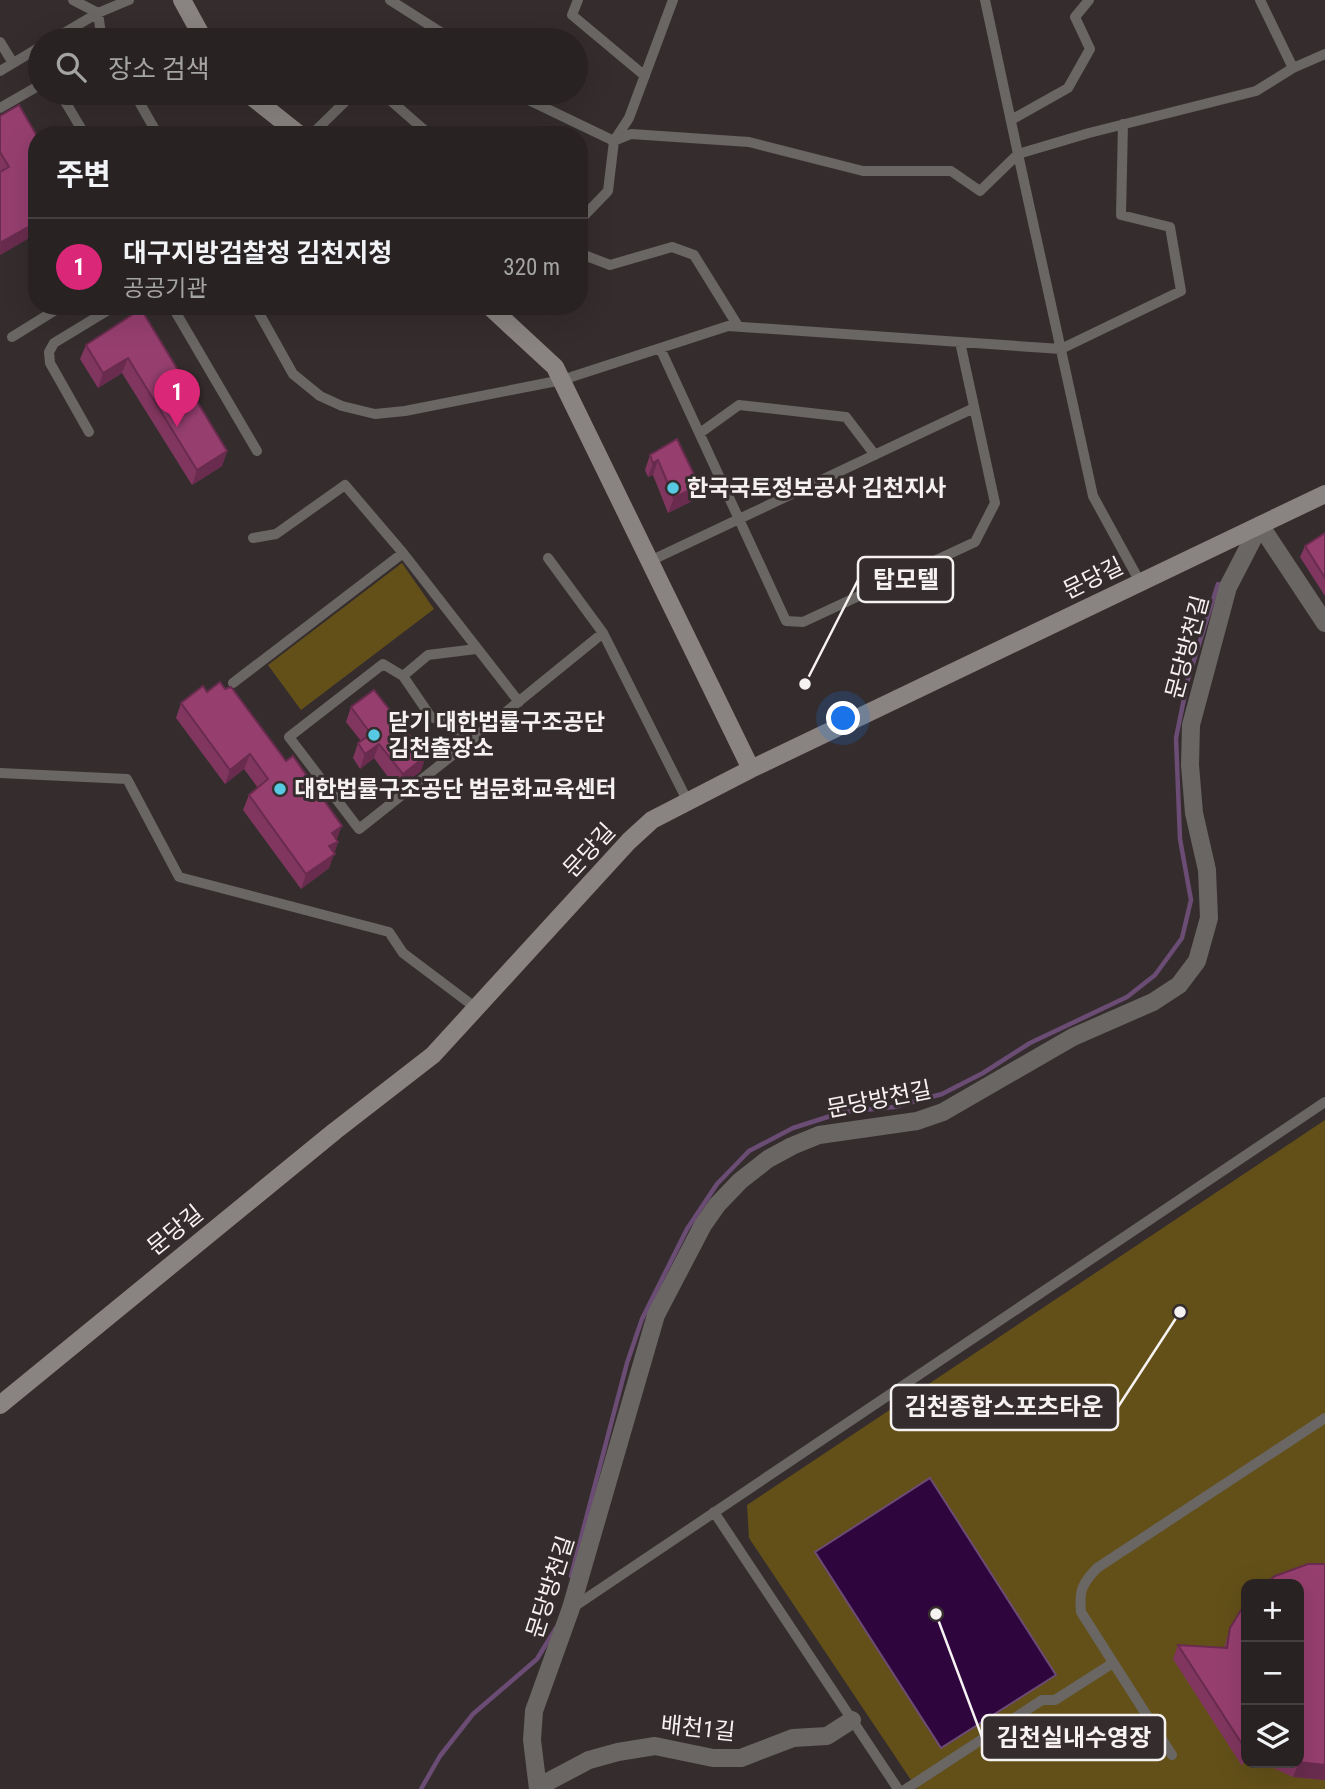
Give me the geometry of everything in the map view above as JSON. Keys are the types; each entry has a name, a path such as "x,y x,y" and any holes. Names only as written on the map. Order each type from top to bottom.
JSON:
{"street":[{"path":"182,0 197,28"},
{"path":"262,105 289,126"},
{"path":"502,315 555,367 751,769"},
{"name":"문당길","path":"0,1405 324,1140 433,1055 629,841 652,820 751,769 1325,494"},
{"path":"1261,525 1325,623"},
{"name":"문당방천길","path":"538,1788 532,1740 534,1711 571,1608 656,1315 703,1225 732,1189 768,1159 792,1146 819,1135 918,1121 943,1112 1073,1037 1153,1002 1179,985 1197,961 1209,918 1207,870 1194,813 1190,765 1191,725 1228,587 1261,525"},
{"name":"배천1길","path":"538,1788 589,1760 618,1752 656,1746 713,1758 741,1758 793,1738 827,1736 852,1720"}],"lane":[{"path":"73,0 98,13"},
{"path":"72,28 98,13 129,0"},
{"path":"390,0 434,28"},
{"path":"579,0 572,15 588,28"},
{"path":"588,212 608,191 614,141 629,118 673,0"},
{"path":"985,0 1093,496 1140,582"},
{"path":"1011,120 1068,88 1090,49 1075,17 1089,0"},
{"path":"1260,0 1293,68"},
{"path":"98,13 100,28"},
{"path":"588,28 645,76"},
{"path":"0,42 13,63"},
{"path":"0,71 28,54"},
{"path":"588,129 614,141 631,134 749,142 863,171 951,171 980,191 1018,154 1123,124 1256,91 1293,68 1325,54"},
{"path":"0,107 28,92"},
{"path":"67,105 80,126"},
{"path":"141,105 153,126"},
{"path":"321,126 342,105"},
{"path":"394,105 419,126"},
{"path":"539,105 583,126"},
{"path":"260,315 293,374 320,396 342,406 375,414 405,411 562,380 728,326 1061,349 1181,291 1170,228 1121,215 1123,124"},
{"path":"588,256 610,265 673,247 694,255 738,326"},
{"path":"12,337 47,315"},
{"path":"89,432 50,363 49,352 54,343 100,315"},
{"path":"177,315 257,451"},
{"path":"660,348 786,621 803,622 975,542 995,503 960,342"},
{"path":"699,433 739,405 846,417 875,454"},
{"path":"650,561 974,408"},
{"path":"253,538 276,534 345,485 403,553 475,649 519,702"},
{"path":"233,683 403,553"},
{"path":"548,558 603,633 688,802"},
{"path":"469,742 451,724 431,717 403,676 383,664 289,737 359,829 469,742 519,702 603,633"},
{"path":"403,676 428,655 475,649"},
{"path":"0,773 127,779 179,877 389,932 402,953 476,1008"},
{"path":"571,1608 1325,1102"},
{"path":"1172,1755 1081,1612 1079,1594 1085,1580 1097,1568 1325,1418"},
{"path":"713,1512 898,1789"},
{"path":"906,1789 1042,1700 1055,1700 1113,1663"}],"shaded area":[{"path":"402,563 434,609 301,710 268,665"},
{"path":"1325,1120 1325,1789 917,1789 749,1538 747,1505"},
{"path":"930,1478 1056,1675 941,1748 815,1552"}],"building":[{"path":"19,105 31,126 28,126 28,227 0,243 0,172 9,167 0,152 0,116"},
{"path":"132,315 145,315 227,451 197,470 128,358 103,373 86,345"},
{"path":"677,439 699,485 674,498 658,460 653,463 650,455"},
{"path":"1325,533 1325,578 1305,546"},
{"name":"대한법률구조공단 법문화교육센터","path":"220,682 225,689 231,687 286,761 293,756 342,826 332,833 338,842 329,846 335,854 306,874 249,795 268,779 250,754 230,770 181,703 203,686 207,692"},
{"path":"374,690 426,756 403,774 379,744 365,754 358,743 371,734 351,707"},
{"path":"1308,1564 1325,1564 1325,1765 1304,1763 1304,1579 1271,1579"},
{"path":"1241,1610 1241,1742 1178,1645 1227,1648 1230,1628"}],"waterway":[{"path":"571,1576 627,1363 642,1319 687,1229 717,1184 749,1151 793,1128 843,1112 894,1107 942,1094 983,1073 1030,1043 1127,997 1155,975 1182,938 1191,900 1180,839 1176,738 1188,679 1218,584"},
{"path":"421,1789 440,1756 473,1714 537,1659 556,1628"}],"place":[{"name":"대구지방검찰청 김천지청","path":"177,427"},
{"name":"한국국토정보공사 김천지사","path":"673,488"},
{"name":"탑모텔","path":"805,684"},
{"name":"닫기 대한법률구조공단 김천출장소","path":"374,735"},
{"name":"대한법률구조공단 법문화교육센터","path":"280,789"},
{"name":"김천종합스포츠타운","path":"1180,1312"},
{"name":"김천실내수영장","path":"936,1614"}]}
